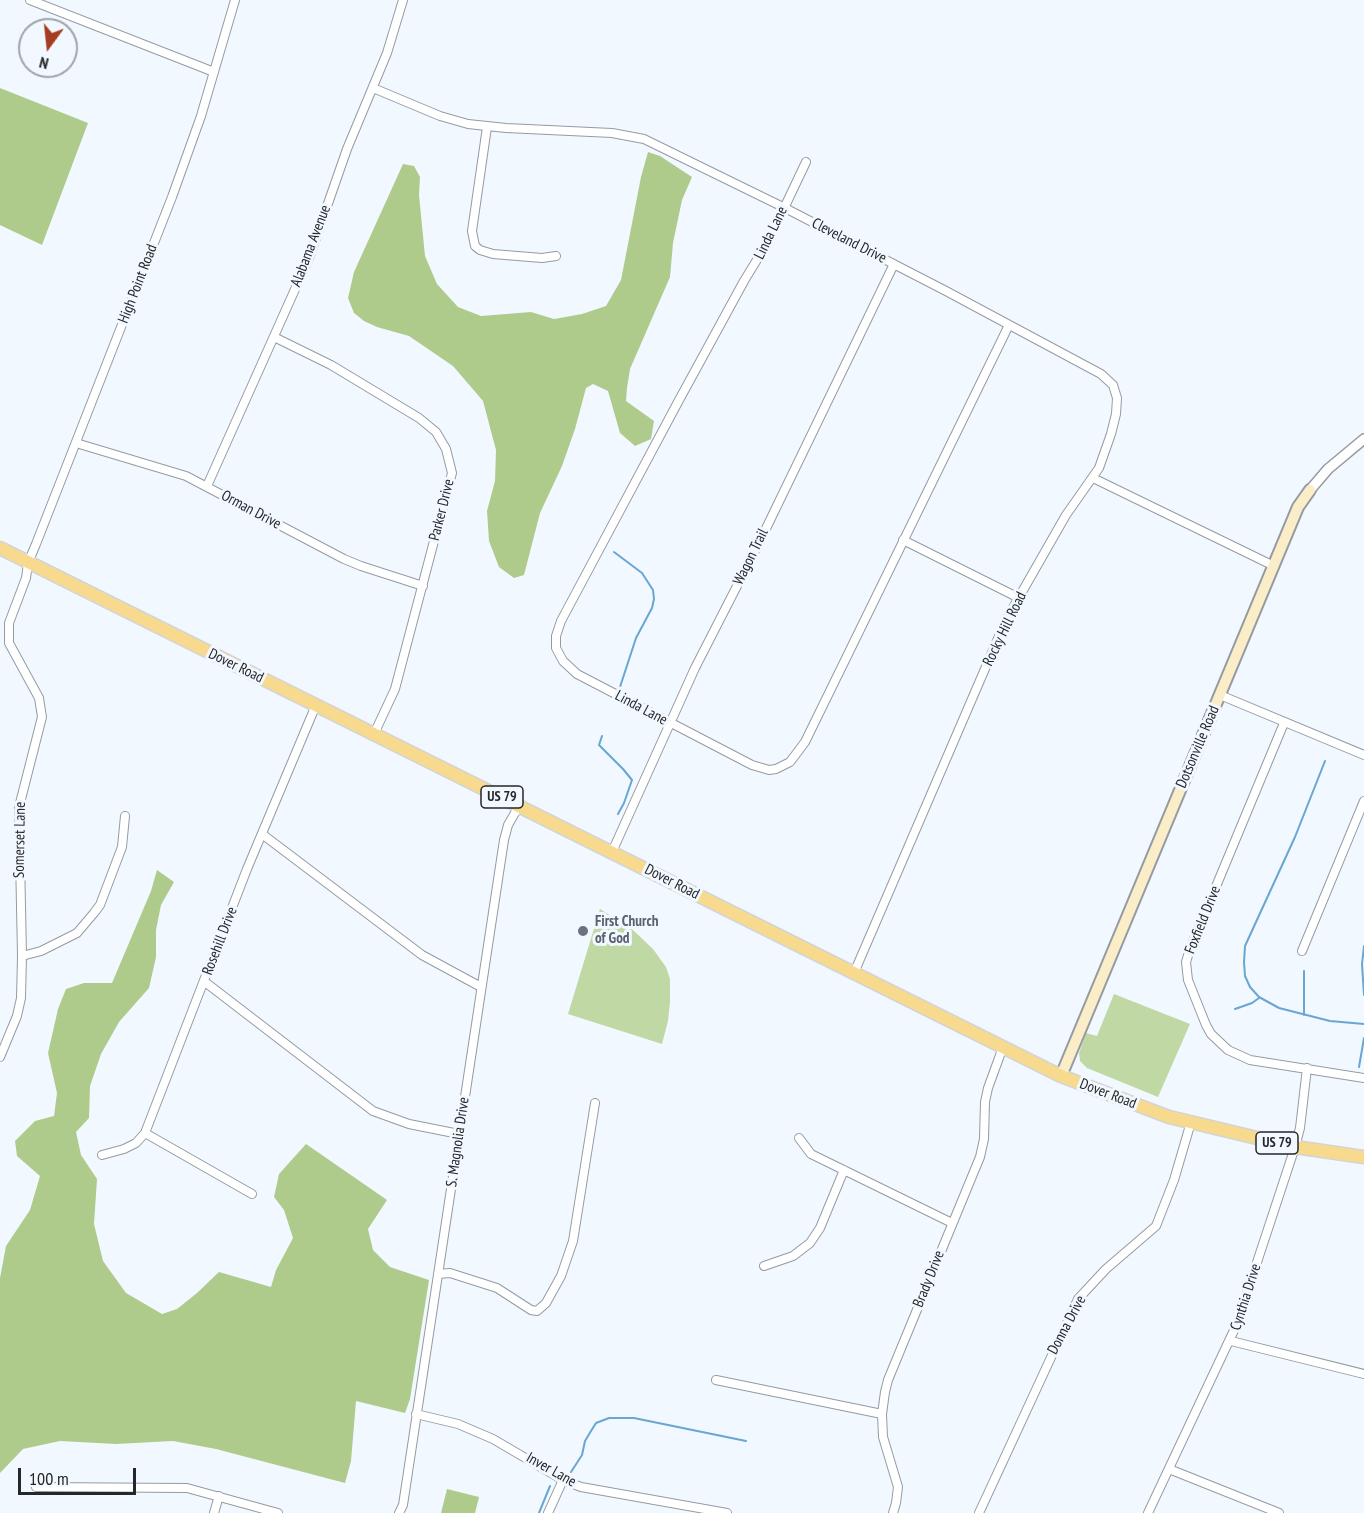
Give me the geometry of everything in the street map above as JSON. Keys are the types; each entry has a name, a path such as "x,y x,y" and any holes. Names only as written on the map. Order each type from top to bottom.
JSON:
{"main road":[{"name":"Dotsonville Road","path":"1061,1076 1298,507 1310,490"},
{"name":"Dover Road","path":"0,548 1061,1076 1124,1101 1191,1122 1295,1147 1364,1157"}],"street":[{"path":"30,0 214,72"},
{"name":"High Point Road","path":"28,563 172,197 236,0"},
{"name":"Alabama Avenue","path":"207,486 309,258 347,149 373,88 403,0"},
{"name":"Cleveland Drive","path":"373,88 440,116 487,127 633,135 660,145 894,264 1101,374 1113,385 1117,398 1116,414 1105,454 1094,478"},
{"path":"487,127 472,231 475,246 493,254 542,258 556,256"},
{"name":"Linda Lane","path":"806,162 769,240 744,281 561,621 556,636 556,648 558,654 578,674 752,765 769,770 790,762 805,742 1010,325"},
{"name":"Wagon Trail","path":"612,852 695,668 759,543 894,264"},
{"name":"Parker Drive","path":"274,337 331,365 419,418 436,432 446,449 452,472 395,689 374,734"},
{"name":"Dotsonville Road","path":"1310,490 1328,469 1364,439"},
{"name":"Orman Drive","path":"76,443 155,466 207,486 344,559 423,586"},
{"path":"1094,478 1274,566"},
{"name":"Rocky Hill Road","path":"854,973 1006,620 1066,515 1083,488 1094,478"},
{"path":"903,540 1019,598"},
{"name":"Somerset Lane","path":"0,1057 19,1010 22,956 19,807 24,782 40,732 42,708 39,698 12,651 7,630 11,612 26,578 28,563"},
{"path":"1220,695 1364,755"},
{"name":"Rosehill Drive","path":"145,1132 262,834 316,705"},
{"name":"Foxfield Drive","path":"1284,723 1192,942 1186,962 1190,988 1211,1034 1228,1050 1250,1060 1364,1078"},
{"path":"1302,951 1364,801"},
{"name":"S. Magnolia Drive","path":"399,1513 403,1505 407,1481 504,840 508,825 519,806"},
{"path":"22,956 41,951 77,933 100,905 122,847 125,816"},
{"path":"262,834 422,955 481,987"},
{"path":"204,982 373,1111 409,1124 459,1134"},
{"name":"Brady Drive","path":"893,1513 898,1487 885,1446 882,1414 888,1380 980,1157 984,1139 985,1102 1003,1047"},
{"name":"Cynthia Drive","path":"1148,1513 1231,1341 1295,1147 1300,1128 1307,1068"},
{"path":"438,1274 450,1273 497,1288 524,1307 537,1311 546,1303 569,1255 577,1223 595,1103"},
{"name":"Donna Drive","path":"979,1513 1078,1299 1106,1269 1156,1226 1174,1180 1191,1122"},
{"path":"102,1155 136,1143 145,1132 252,1194"},
{"path":"800,1138 811,1154 952,1223"},
{"path":"764,1266 793,1256 810,1243 820,1228 844,1170"},
{"path":"1231,1341 1364,1374"},
{"path":"716,1380 882,1414"},
{"name":"Inver Lane","path":"416,1414 458,1424 493,1439 563,1480 595,1490 727,1513"},
{"path":"1169,1469 1279,1513"},
{"path":"548,1513 563,1480"},
{"path":"36,1487 187,1488 278,1513"},
{"path":"214,1513 219,1496"}],"green space":[{"path":"0,88 88,123 42,245 0,225"},
{"path":"648,152 660,156 692,177 682,200 673,243 670,277 630,369 627,388 626,401 654,421 651,439 635,446 620,433 608,391 593,384 586,388 562,466 540,513 524,575 514,578 499,567 489,541 487,511 495,481 496,450 483,401 453,366 409,336 377,327 354,313 348,298 354,272 403,164 414,166 420,177 419,195 425,256 437,284 458,307 481,316 531,312 554,319 582,314 606,306 621,280"},
{"path":"157,870 174,882 161,905 156,930 156,957 149,988 119,1022 101,1054 90,1086 89,1118 76,1132 81,1155 97,1179 94,1224 103,1261 126,1293 162,1314 177,1309 219,1272 271,1287 276,1270 293,1238 284,1210 274,1197 279,1174 306,1144 387,1200 368,1229 373,1250 390,1267 429,1280 410,1399 405,1413 356,1401 351,1461 345,1483 216,1449 173,1441 116,1444 60,1441 23,1449 0,1473 0,1278 6,1246 30,1210 40,1176 17,1156 15,1141 35,1121 54,1116 57,1093 48,1053 58,1009 66,989 84,983 112,983 151,891"},
{"path":"600,909 633,930 653,949 666,967 670,979 670,1002 662,1044 568,1014"},
{"path":"1114,994 1190,1024 1158,1097 1087,1068 1080,1061 1079,1053 1086,1033 1097,1036"},
{"path":"447,1489 479,1497 475,1513 441,1513"}],"waterway":[{"path":"614,552 642,573 653,590 654,599 652,608 636,638 620,687"},
{"path":"602,736 599,745 632,780 618,814"},
{"path":"1325,761 1295,837 1245,946 1245,976 1250,987 1259,997 1279,1008 1330,1021 1364,1024"},
{"path":"1364,946 1362,964 1364,995"},
{"path":"1304,971 1304,1015"},
{"path":"1235,1009 1259,998"},
{"path":"1359,1067 1364,1038"},
{"path":"571,1472 582,1455 585,1441 596,1423 609,1418 634,1418 746,1441"},
{"path":"539,1513 550,1486"}],"place":[{"name":"First Church of God","path":"583,931"}]}
